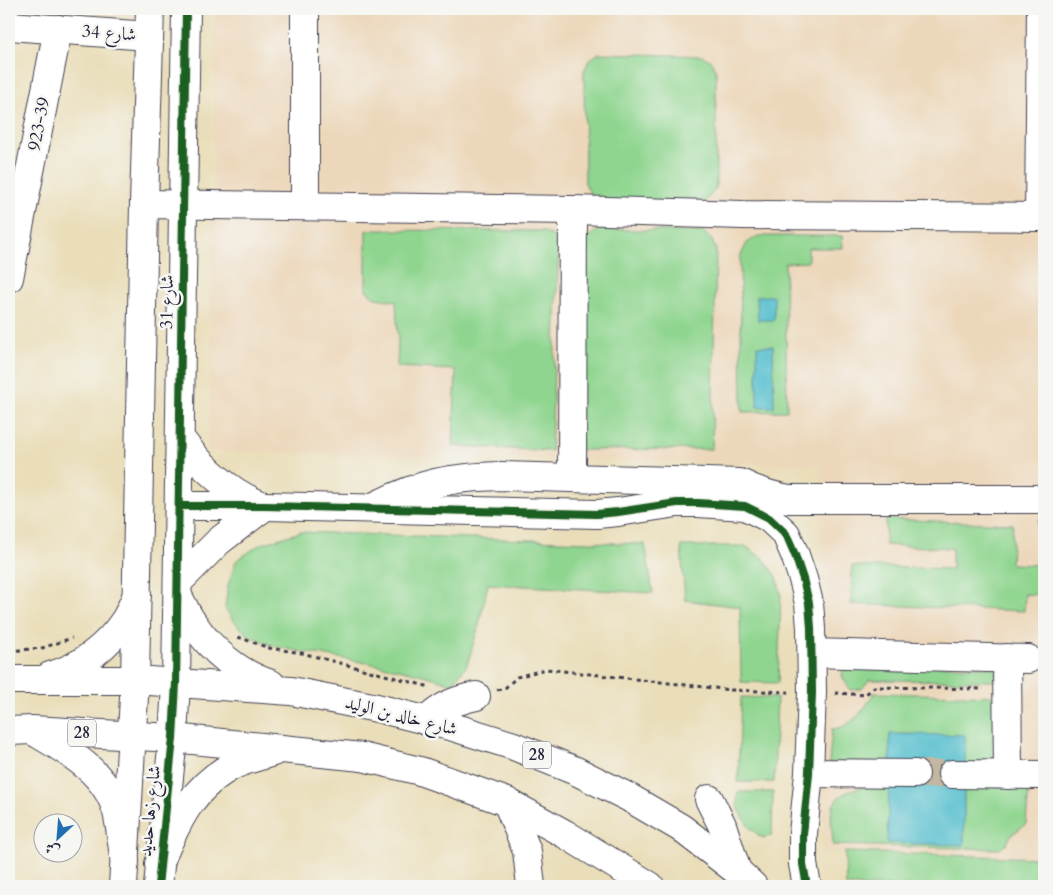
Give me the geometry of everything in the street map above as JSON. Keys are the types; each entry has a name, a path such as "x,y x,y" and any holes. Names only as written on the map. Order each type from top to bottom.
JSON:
{"street":[{"name":"شارع 31","path":"135,680 144,204 150,9"},
{"name":"شارع 31","path":"176,683 186,9"},
{"path":"305,9 305,206"},
{"path":"144,204 573,210 743,215 1042,217 1041,9"},
{"name":"شارع 34","path":"9,26 149,36"},
{"name":"923-39","path":"9,278 58,29"},
{"path":"572,478 573,210"},
{"path":"180,438 191,454 217,479 248,499 265,506"},
{"path":"369,509 400,493 434,482 468,476 503,476 740,483 762,494 770,509 769,518"},
{"path":"635,480 645,481 663,489 668,504"},
{"path":"754,490 771,496 789,499 1044,499"},
{"path":"179,506 265,506 597,514 625,512 668,504 698,503 745,506 769,518 786,534 801,571 809,604 812,653 810,773 803,834 807,886"},
{"path":"265,506 219,542 178,589 192,623 217,651 235,667 262,682 291,691"},
{"path":"21,680 61,673 91,656 108,642 125,620 137,595"},
{"path":"812,653 1017,658 1007,690 1008,774"},
{"name":"شارع خالد بن الوليد","path":"21,680 135,680 291,691 376,708 426,721 514,746 576,771 681,828 745,879"},
{"name":"شارع زها حديد","path":"124,874 135,680"},
{"name":"شارع زها حديد","path":"159,875 173,738 176,683"},
{"path":"426,721 444,706 454,701 476,696"},
{"path":"20,731 80,760 101,780 111,796 117,813 124,874"},
{"name":"28","path":"20,731 131,749 173,738 362,757 420,771 507,802 565,834 650,886"},
{"path":"131,749 134,754 140,748 148,746 157,747 164,751 169,758 170,767"},
{"path":"159,875 175,827 191,800 215,777 237,764 282,749"},
{"path":"810,773 915,774"},
{"path":"952,774 1044,775"},
{"path":"709,799 745,879"},
{"path":"507,802 527,851 532,886"}],"path":[{"path":"217,651 231,635 269,648 302,653 431,687"},
{"path":"476,696 505,688 518,678 546,669 731,690 865,695 874,687 1007,690"}],"shaded area":[{"path":"215,9 1044,9 1044,886 1042,886 1041,858 823,852 821,465 209,451"}],"green space":[{"path":"599,53 703,56 711,61 716,70 716,188 705,202 602,202 591,195 585,183 584,71 589,60"},
{"path":"600,229 704,232 712,240 716,250 712,449 581,450 583,245 591,235"},
{"path":"366,230 542,231 559,239 551,451 453,446 456,370 397,367 396,301 375,298 366,290"},
{"path":"758,236 842,236 843,248 808,248 808,262 785,263 787,411 742,412 740,257 747,243"},
{"path":"886,519 1013,524 1011,564 1036,565 1038,520 1044,520 1044,595 1025,594 1024,611 851,604 852,566 952,569 952,548 885,545"},
{"path":"300,532 645,544 653,593 488,584 479,625 467,665 452,684 402,670 274,646 255,638 240,628 225,608 228,585 236,561 259,545"},
{"path":"681,546 745,546 764,559 777,577 781,595 778,683 741,682 740,607 685,600"},
{"path":"844,661 996,668 996,681 869,680 862,689 850,690 842,676"},
{"path":"874,693 998,696 995,764 965,765 964,735 890,734 890,764 829,763 832,729 839,728 857,717"},
{"path":"741,697 777,698 774,782 738,782"},
{"path":"889,783 963,845 964,784 1029,787 1026,824 1011,835 1007,843 1000,849 833,845 831,814 837,800 842,795 857,788"},
{"path":"738,792 773,792 772,834 770,836 762,838 749,827 737,806"},
{"path":"845,852 1041,858 1042,886 846,886"}],"water":[{"path":"757,296 774,296 774,320 758,320"},
{"path":"757,346 773,346 774,407 757,407"},
{"path":"890,734 965,735 965,765 890,764"},
{"path":"889,783 964,784 964,845 887,843"}],"tunnel":[{"path":"915,774 952,774"}],"cycle path":[{"path":"158,886 173,738 176,683 186,9"},
{"path":"179,506 265,506 597,514 677,503 698,503 745,506 769,518 786,534 795,555 809,603 812,692 809,773 803,834 803,864 807,886"}]}
